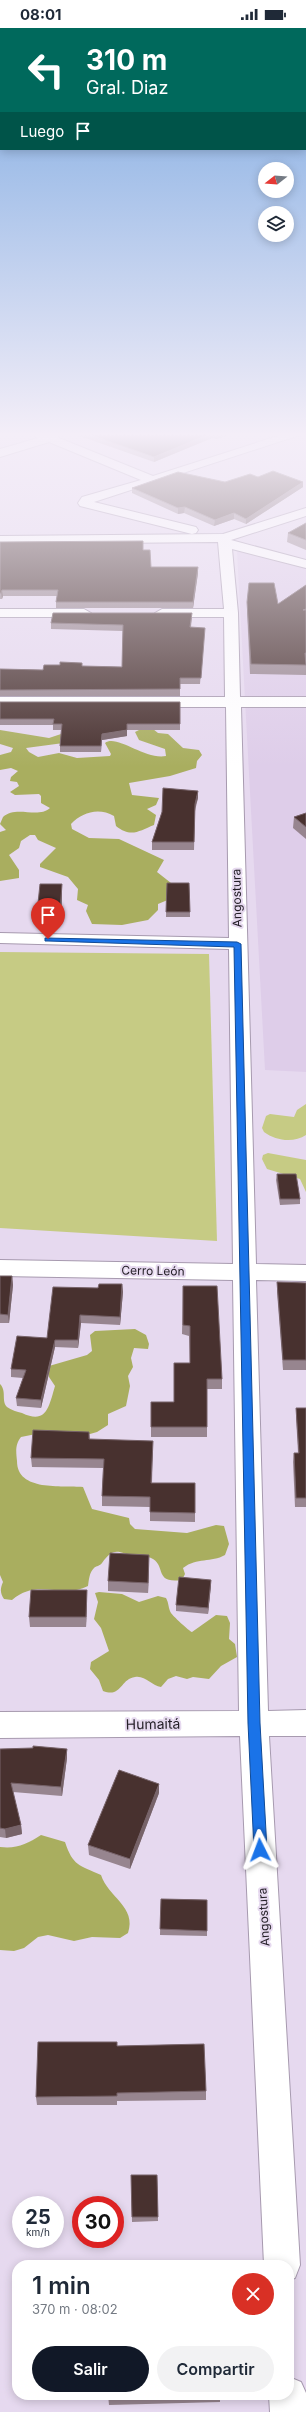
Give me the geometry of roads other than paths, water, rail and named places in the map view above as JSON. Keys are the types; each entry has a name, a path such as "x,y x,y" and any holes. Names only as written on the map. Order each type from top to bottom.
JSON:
{"street":[{"name":"Angostura","path":"225,544 231,613 254,1723 282,2260"},
{"path":"236,544 306,564"},
{"path":"0,613 96,613"},
{"path":"151,613 231,613"},
{"path":"0,702 306,702"},
{"path":"0,938 237,944"},
{"name":"Cerro León","path":"0,1268 306,1273"},
{"name":"Humaitá","path":"0,1726 306,1723"},
{"path":"288,2400 289,2412"}]}
